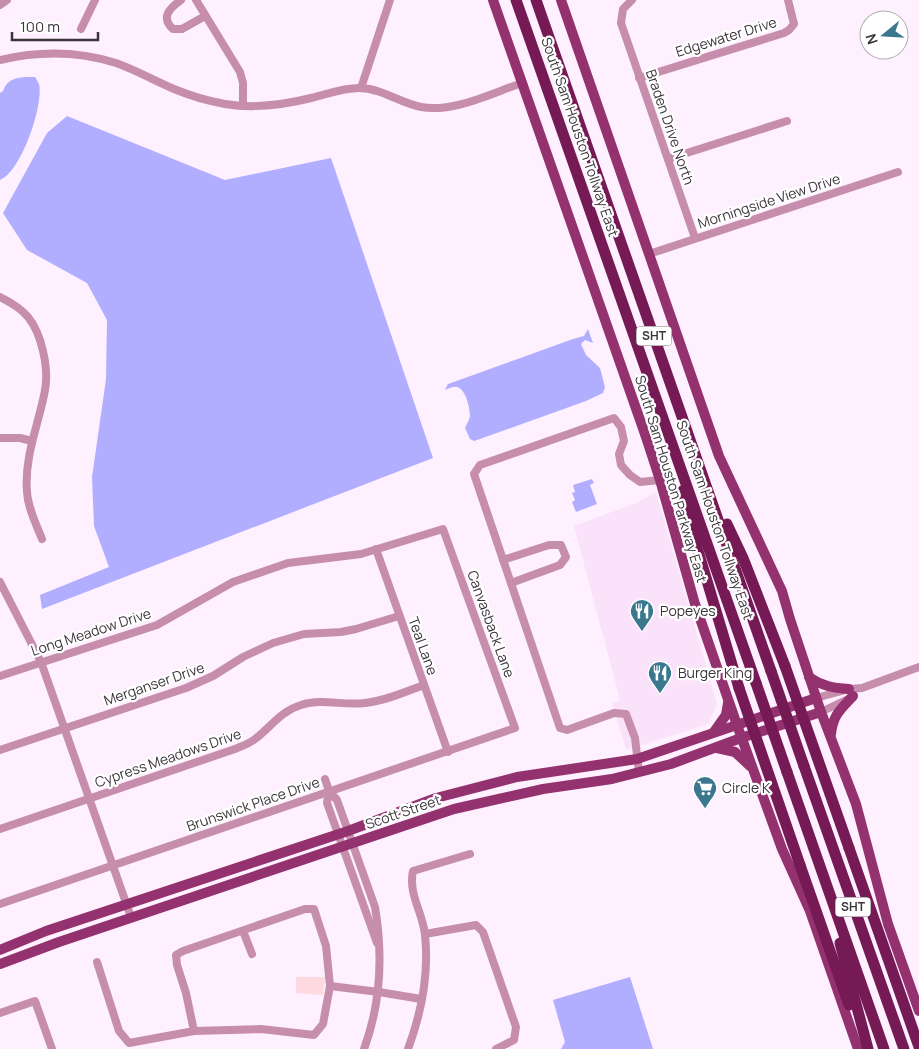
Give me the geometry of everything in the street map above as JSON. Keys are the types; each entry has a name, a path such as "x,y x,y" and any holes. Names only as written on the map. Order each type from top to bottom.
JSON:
{"highway":[{"name":"South Sam Houston Tollway East","path":"516,0 884,1049"},
{"name":"South Sam Houston Tollway East","path":"536,0 904,1049"},
{"path":"661,412 692,534 739,688 866,1049"},
{"path":"701,470 743,558 785,666 919,1047"},
{"path":"787,772 832,916 866,1049"},
{"path":"850,897 866,917 914,1049"}],"main road":[{"name":"South Sam Houston Parkway East","path":"493,0 660,480 694,601 741,738 782,849 810,911 858,1049"},
{"path":"561,0 719,456 782,591 816,698 856,804 888,924 919,1011"},
{"path":"809,677 829,688 851,693 832,722 831,737"},
{"name":"Scott Street","path":"0,950 46,931 343,832 436,798 517,778 637,759 816,698"},
{"path":"712,734 726,715 728,699"},
{"name":"Scott Street","path":"0,964 132,917 454,809 543,789 612,779 671,764 741,738 821,712"},
{"path":"717,748 735,752 752,768"},
{"path":"541,774 543,789"}],"street":[{"path":"0,6 7,0"},
{"path":"82,29 95,0"},
{"path":"181,0 169,8 167,12 167,21 173,29 182,29 205,16"},
{"path":"196,0 240,72 243,83 243,106"},
{"path":"361,88 390,0"},
{"name":"Braden Drive North","path":"632,0 623,8 621,23 695,238"},
{"name":"Edgewater Drive","path":"639,78 784,33 794,24 788,0"},
{"path":"0,60 23,54 64,53 91,57 116,63 196,98 261,107 294,102 336,90 361,88 382,92 422,107 446,108 522,83"},
{"path":"668,159 786,121"},
{"name":"Morningside View Drive","path":"649,254 898,172"},
{"path":"0,297 11,303 28,317 40,340 45,365 46,387 32,441 27,492 33,516 42,539"},
{"path":"639,772 634,738 626,714 614,713 568,730 560,728 474,474 480,465 614,418 621,427 624,441 620,454 621,465 630,476 640,482 660,480"},
{"path":"0,438 20,438 32,441"},
{"name":"Long Meadow Drive","path":"0,676 157,625 233,582 288,563 362,554 443,529"},
{"name":"Canvasback Lane","path":"443,529 515,728"},
{"path":"503,560 549,545 561,545 566,557 560,565 511,583"},
{"name":"Teal Lane","path":"376,549 448,752"},
{"path":"0,582 41,662 132,917"},
{"name":"Merganser Drive","path":"0,750 198,683 227,669 243,656 273,643 304,634 341,632 356,629 399,616"},
{"path":"821,712 851,693 919,667"},
{"name":"Cypress Meadows Drive","path":"0,829 247,744 283,714 301,705 325,702 365,703 424,685"},
{"path":"816,698 851,693"},
{"name":"Brunswick Place Drive","path":"0,904 515,728"},
{"path":"325,779 329,791 327,803 343,832 375,907 380,951 379,992 364,1049"},
{"path":"408,1049 415,1029 425,973 425,934 411,882 413,872 470,854"},
{"path":"97,962 119,1031 129,1043 194,1031 262,1029 314,1035 323,1024 330,986 326,946 314,909 305,909 182,951 176,955 176,964 186,993 194,1031"},
{"path":"425,934 476,925 484,932 516,1027 514,1040 496,1049"},
{"path":"243,931 252,954"},
{"path":"330,986 421,999"},
{"path":"0,1013 35,1001 52,1049"}],"shaded area":[{"path":"35,77 39,84 38,107 23,152 16,165 0,180 0,93 11,80"},
{"path":"67,116 225,180 331,158 433,458 42,609 40,595 109,567 94,526 92,477 106,379 107,320 87,283 27,250 3,213 47,133"},
{"path":"588,329 593,343 585,340 581,344 586,355 600,368 605,387 603,393 586,401 477,440 470,439 465,428 470,416 467,400 463,391 457,387 445,390 448,384 584,336"},
{"path":"592,479 594,483 590,485 597,504 576,512 572,502 575,500 572,493 575,492 573,485"},
{"path":"656,492 717,704 708,724 626,750 612,703 620,700 574,526 636,503"},
{"path":"296,977 325,977 323,995 296,993"},
{"path":"630,977 653,1049 561,1049 565,1042 553,1000"}],"place":[{"name":"Popeyes","path":"642,632"},
{"name":"Burger King","path":"660,694"},
{"name":"Circle K","path":"705,809"}]}
